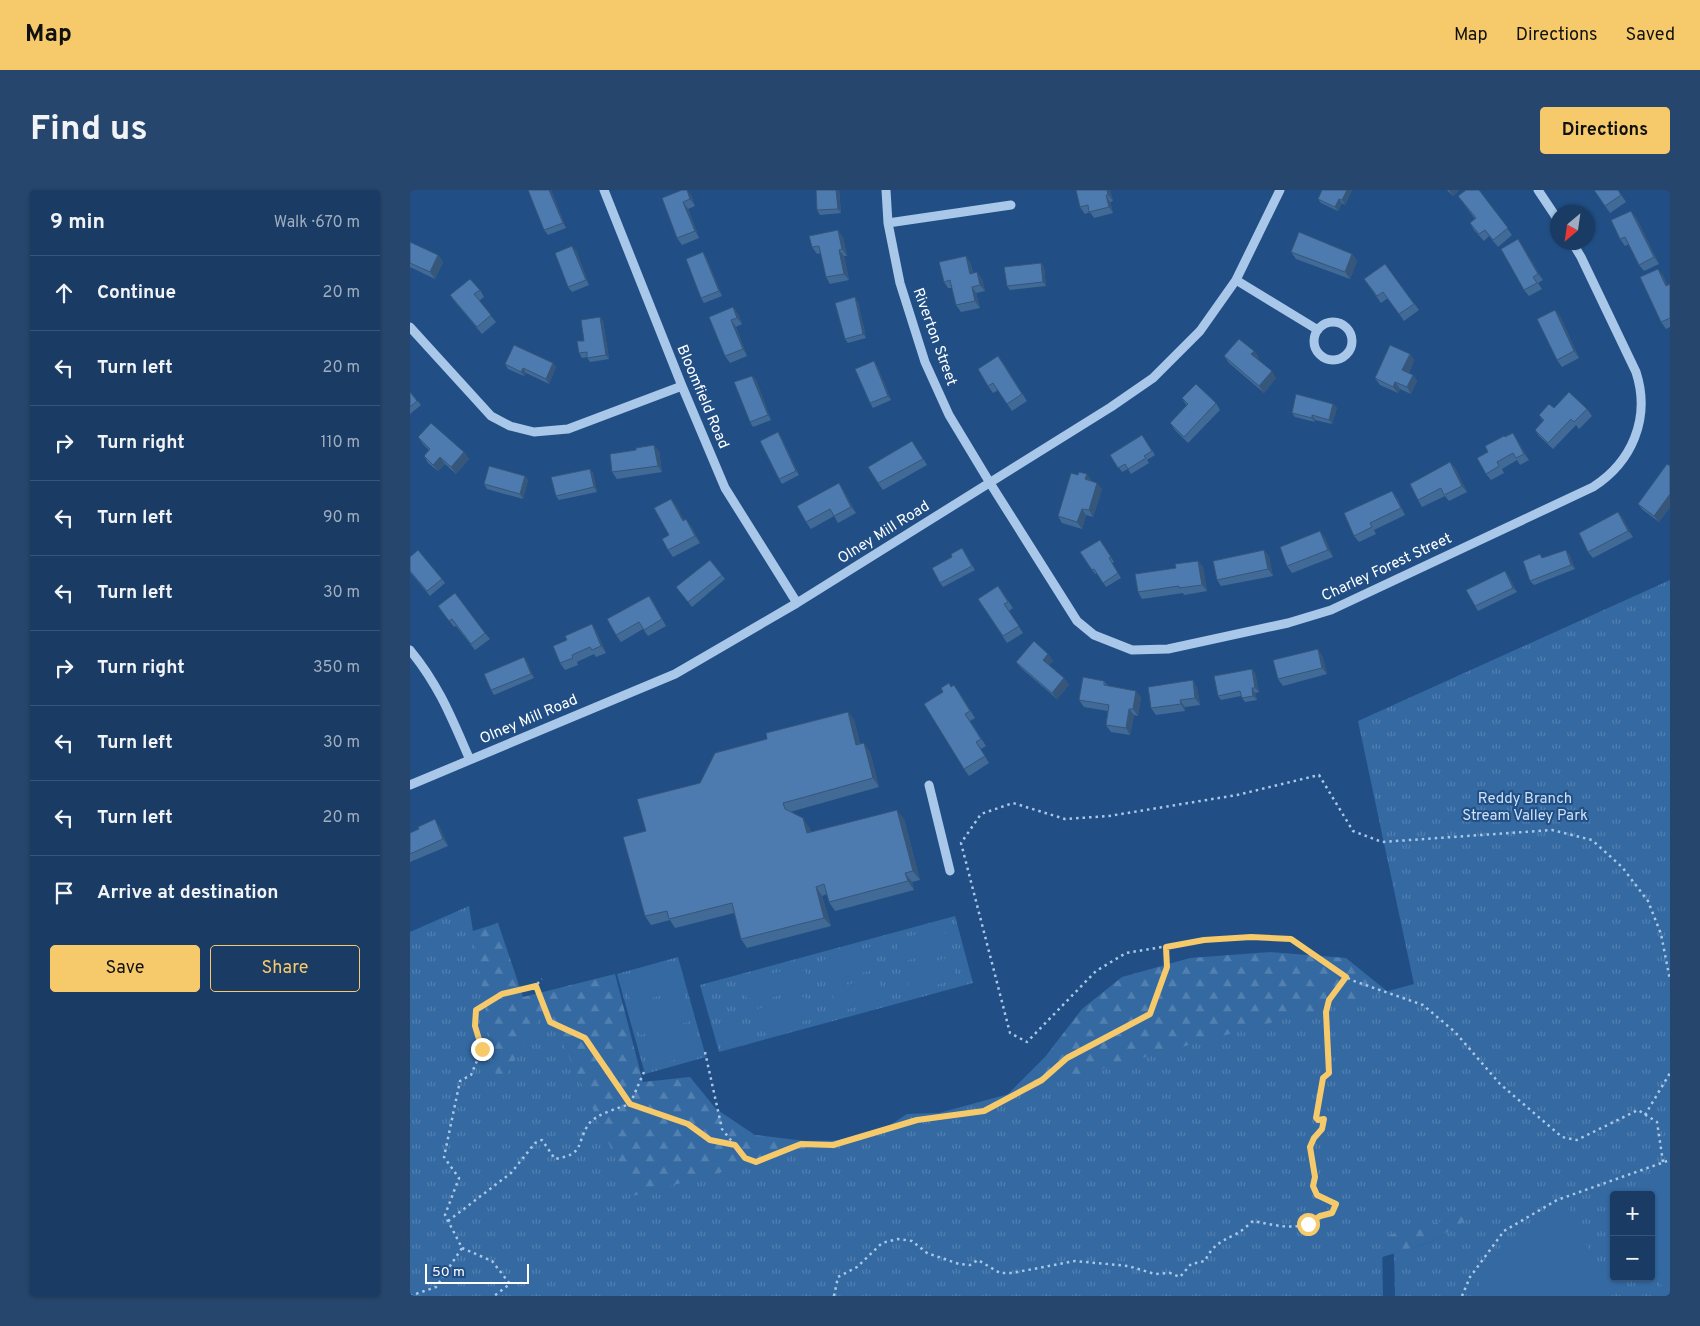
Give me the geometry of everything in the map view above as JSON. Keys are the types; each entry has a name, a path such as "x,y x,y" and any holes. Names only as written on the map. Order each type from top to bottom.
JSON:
{"street":[{"name":"Bloomfield Road","path":"604,190 725,488 797,603"},
{"name":"Riverton Street","path":"886,190 888,223 900,283 925,362 949,415 990,483"},
{"name":"Olney Mill Road","path":"410,785 675,674 797,603 1111,407 1153,378 1200,331 1236,280 1280,190"},
{"path":"1538,190 1550,208"},
{"path":"888,223 1011,205"},
{"name":"Charley Forest Street","path":"990,483 1077,621 1094,635 1132,650 1168,649 1288,623 1331,610 1593,487 1609,476 1627,454 1640,422 1642,398 1640,386 1636,372 1590,274 1576,250"},
{"path":"1236,280 1318,330"},
{"path":"1328,323 1334,323 1346,328 1352,344 1346,355 1334,360 1328,360 1318,353 1314,341 1318,330 1328,323"},
{"path":"410,327 491,416 510,426 534,432 568,429 682,386"},
{"path":"410,650 421,663 444,699 470,760"},
{"path":"929,784 950,871"}],"path":[{"path":"1663,1162 1657,1122 1638,1110 1577,1140 1562,1137 1500,1084 1455,1032 1423,1005 1351,980 1291,939 1251,937 1204,940 1126,953 1096,971 1027,1042 1010,1033 961,843 981,814 1013,803 1065,819 1108,816 1237,795 1319,774 1353,831 1382,842 1552,830 1592,840 1622,867 1648,901 1660,934 1670,980"},
{"path":"705,1052 722,1129 745,1158 756,1162 801,1144 833,1145 917,1120 984,1111 1042,1080 1067,1058 1150,1014 1167,967 1166,947"},
{"path":"834,1296 838,1278 857,1267 882,1243 898,1240 912,1242 927,1253 959,1264 970,1265 978,1260 1000,1273 1012,1273 1075,1261 1128,1266 1155,1274 1170,1273 1180,1277 1192,1264 1206,1261 1209,1254 1224,1239 1235,1235 1253,1221 1291,1228 1308,1224 1320,1216 1332,1213 1336,1204 1317,1195 1313,1186 1315,1177 1310,1147 1314,1138 1322,1129 1324,1119 1318,1120 1316,1118 1323,1078 1329,1073 1326,1012 1329,1000 1346,977"},
{"path":"494,1296 510,1284 492,1261 462,1248 445,1214 459,1178 444,1157 460,1081 471,1075 482,1049 475,1026 476,1010 502,994 536,986 542,979"},
{"path":"536,986 550,1022 585,1038 630,1104 688,1124 710,1140 735,1145"},
{"path":"448,1221 511,1173 535,1143 542,1140 555,1159 566,1157 580,1147 589,1123 607,1112 630,1104 644,1072"},
{"path":"1645,1115 1670,1073"},
{"path":"1462,1296 1470,1277 1504,1231 1557,1200 1670,1160"},
{"path":"410,1296 436,1287 462,1248"}],"green space":[{"name":"Reddy Branch Stream Valley Park","path":"1670,580 1670,1296 1395,1296 1394,1253 1431,1242 1481,1211 1382,1237 1383,1296 410,1296 410,932 469,906 498,1089 546,1007 633,1196 1414,984 1358,721"},
{"path":"955,916 973,983 719,1052 700,985"},
{"name":"Reddy Branch Stream Valley Park","path":"498,923 523,997 615,974 643,1082 690,1077 716,1109 755,1135 805,1141 867,1140 907,1114 966,1112 1004,1098 1045,1057 1082,1009 1122,977 1190,958 1270,952 1346,958 1419,1017 1575,1156 1431,1242 1256,1296 410,1296 410,951"},
{"path":"943,927 949,949 902,962 896,940"},
{"path":"870,947 876,969 829,982 823,960"},
{"path":"678,957 706,1057 645,1074 617,974"},
{"path":"951,957 957,979 910,992 904,970"},
{"path":"674,962 682,990 631,1003 623,975"},
{"path":"797,967 798,972 805,970 809,982 802,984 803,989 755,1002 754,997 747,999 743,987 750,985 749,980"},
{"path":"878,977 884,999 837,1012 831,989"},
{"path":"683,993 691,1021 640,1035 632,1007"},
{"path":"805,997 806,1001 813,999 817,1012 810,1014 811,1019 763,1031 762,1026 754,1028 751,1016 758,1014 757,1009"},
{"path":"740,1020 746,1044 724,1050 718,1026"},
{"path":"692,1025 700,1053 648,1067 640,1039"},
{"path":"1670,1177 1670,1293 1655,1279 1655,1191 1637,1191 1645,1186"},
{"path":"1567,1206 1612,1296 1475,1296 1489,1267 1509,1242 1531,1225"},
{"path":"1610,1209 1610,1236 1595,1221"}],"building":[{"path":"528,190 549,190 563,223 544,230"},
{"path":"682,190 687,190 690,199 683,202 695,231 677,238 662,198"},
{"path":"816,190 836,190 838,209 817,210"},
{"path":"1076,190 1107,190 1108,195 1106,195 1109,207 1089,212 1088,205 1080,207"},
{"path":"1322,190 1347,190 1342,200 1339,199 1335,207 1318,199"},
{"path":"1466,190 1479,190 1508,228 1493,240 1485,230 1479,234 1470,223 1476,218 1458,196"},
{"path":"1594,190 1618,190 1621,195 1605,206"},
{"path":"1631,211 1654,257 1639,265 1625,237 1620,239 1611,220"},
{"path":"838,230 842,249 839,250 844,274 826,277 819,246 812,247 809,236"},
{"path":"1299,232 1352,254 1345,272 1291,252"},
{"path":"1518,239 1538,274 1533,277 1537,283 1524,290 1501,249"},
{"path":"410,242 438,255 430,272 410,263"},
{"path":"572,246 586,280 568,287 555,253"},
{"path":"703,252 719,291 701,298 686,259"},
{"path":"966,256 970,274 977,272 980,285 972,287 975,301 956,305 950,280 944,282 939,262"},
{"path":"1041,263 1043,282 1007,286 1004,267"},
{"path":"1385,264 1414,304 1399,314 1383,292 1377,296 1364,279"},
{"path":"1658,269 1666,286 1670,284 1670,318 1661,322 1640,277"},
{"path":"470,279 480,290 474,294 491,315 477,327 450,295"},
{"path":"855,297 863,334 845,339 835,303"},
{"path":"733,307 737,318 731,320 743,349 725,356 709,317"},
{"path":"1555,310 1574,351 1557,360 1537,319"},
{"path":"600,317 606,355 587,358 587,352 579,353 577,341 584,341 581,320"},
{"path":"1239,339 1254,351 1251,354 1272,371 1259,386 1224,356"},
{"path":"514,345 553,363 546,379 523,368 521,372 505,364"},
{"path":"1390,345 1410,354 1402,370 1413,375 1407,387 1395,382 1393,387 1375,378"},
{"path":"998,356 1022,394 1007,404 993,383 988,386 978,369"},
{"path":"874,361 888,396 870,403 855,369"},
{"path":"752,376 768,415 750,422 734,382"},
{"path":"1196,384 1216,403 1184,437 1170,423 1188,404 1182,398"},
{"path":"410,392 417,401 410,407"},
{"path":"1569,392 1587,409 1574,422 1571,419 1548,443 1535,430 1544,420 1539,415 1549,404 1554,408"},
{"path":"1296,394 1333,404 1329,420 1312,415 1312,418 1292,413"},
{"path":"431,423 464,452 451,467 440,457 433,465 424,456 430,449 418,437"},
{"path":"778,432 796,471 779,479 760,441"},
{"path":"1513,433 1524,454 1516,458 1513,453 1497,462 1499,466 1486,474 1477,458 1488,452 1485,446"},
{"path":"1142,435 1152,451 1144,456 1146,458 1128,469 1125,464 1118,468 1110,455"},
{"path":"912,441 923,459 878,483 868,467"},
{"path":"654,445 658,466 612,472 610,454"},
{"path":"1450,462 1462,486 1444,495 1441,488 1418,500 1410,484"},
{"path":"1667,464 1670,466 1670,494 1654,516 1638,504"},
{"path":"489,466 525,476 520,494 484,484"},
{"path":"590,469 594,487 556,496 551,477"},
{"path":"1079,472 1087,474 1085,479 1097,483 1089,510 1082,509 1077,522 1058,516 1071,473 1078,475"},
{"path":"839,483 851,507 834,516 830,509 806,522 797,506"},
{"path":"1392,491 1401,508 1370,523 1372,527 1354,536 1344,513"},
{"path":"671,499 683,521 686,519 695,536 668,550 662,539 669,535 654,508"},
{"path":"1618,512 1628,531 1588,552 1579,533"},
{"path":"1320,531 1328,550 1287,566 1280,547"},
{"path":"1100,540 1111,557 1109,558 1118,573 1103,583 1080,552"},
{"path":"962,548 972,566 940,583 932,568 952,557 951,554"},
{"path":"418,550 442,579 427,591 410,571 410,557"},
{"path":"1264,550 1268,569 1217,580 1213,561"},
{"path":"1566,550 1571,565 1530,581 1523,561 1540,554 1542,558"},
{"path":"710,560 722,575 688,602 676,587"},
{"path":"1198,561 1202,585 1179,588 1179,586 1138,592 1135,574 1176,568 1175,564"},
{"path":"1505,571 1513,588 1475,606 1466,590"},
{"path":"998,586 1008,602 1004,604 1019,626 1003,636 978,599"},
{"path":"455,593 485,633 471,644 452,619 449,621 438,606"},
{"path":"649,596 662,619 644,630 639,622 616,635 607,619"},
{"path":"592,624 601,646 592,650 590,647 572,655 573,658 560,663 553,646 567,640 565,636"},
{"path":"1034,641 1048,654 1043,660 1064,678 1052,693 1016,662"},
{"path":"1318,649 1322,668 1278,679 1273,660"},
{"path":"524,657 531,674 491,690 484,674"},
{"path":"1252,669 1255,688 1252,688 1253,696 1242,698 1240,691 1218,696 1214,676"},
{"path":"1083,677 1104,681 1104,685 1136,691 1133,709 1129,709 1126,728 1106,725 1109,705 1079,700"},
{"path":"1193,680 1195,698 1180,700 1181,704 1151,708 1148,687"},
{"path":"949,683 951,687 954,685 970,711 965,714 981,739 976,742 985,756 964,769 924,704 943,692 941,688"},
{"path":"848,712 856,745 864,743 873,778 783,803 785,809 803,818 807,833 897,810 913,871 905,873 908,881 829,902 824,884 816,887 824,918 741,939 732,903 669,919 667,911 645,916 623,837 646,831 637,799 700,783 715,753 767,739 766,733"},
{"path":"435,819 443,839 410,854 410,833"}],"route":[{"path":"482,1049 475,1026 476,1010 502,994 536,986 550,1022 585,1038 630,1104 688,1124 710,1140 735,1145 745,1158 756,1162 801,1144 833,1145 917,1120 984,1111 1042,1080 1067,1058 1150,1014 1167,967 1166,947 1204,940 1251,937 1291,939 1346,977 1329,1000 1326,1012 1329,1073 1323,1078 1316,1118 1318,1120 1324,1119 1322,1129 1314,1138 1310,1147 1314,1163 1315,1177 1313,1186 1317,1195 1336,1204 1332,1213 1320,1216 1308,1224"}]}
